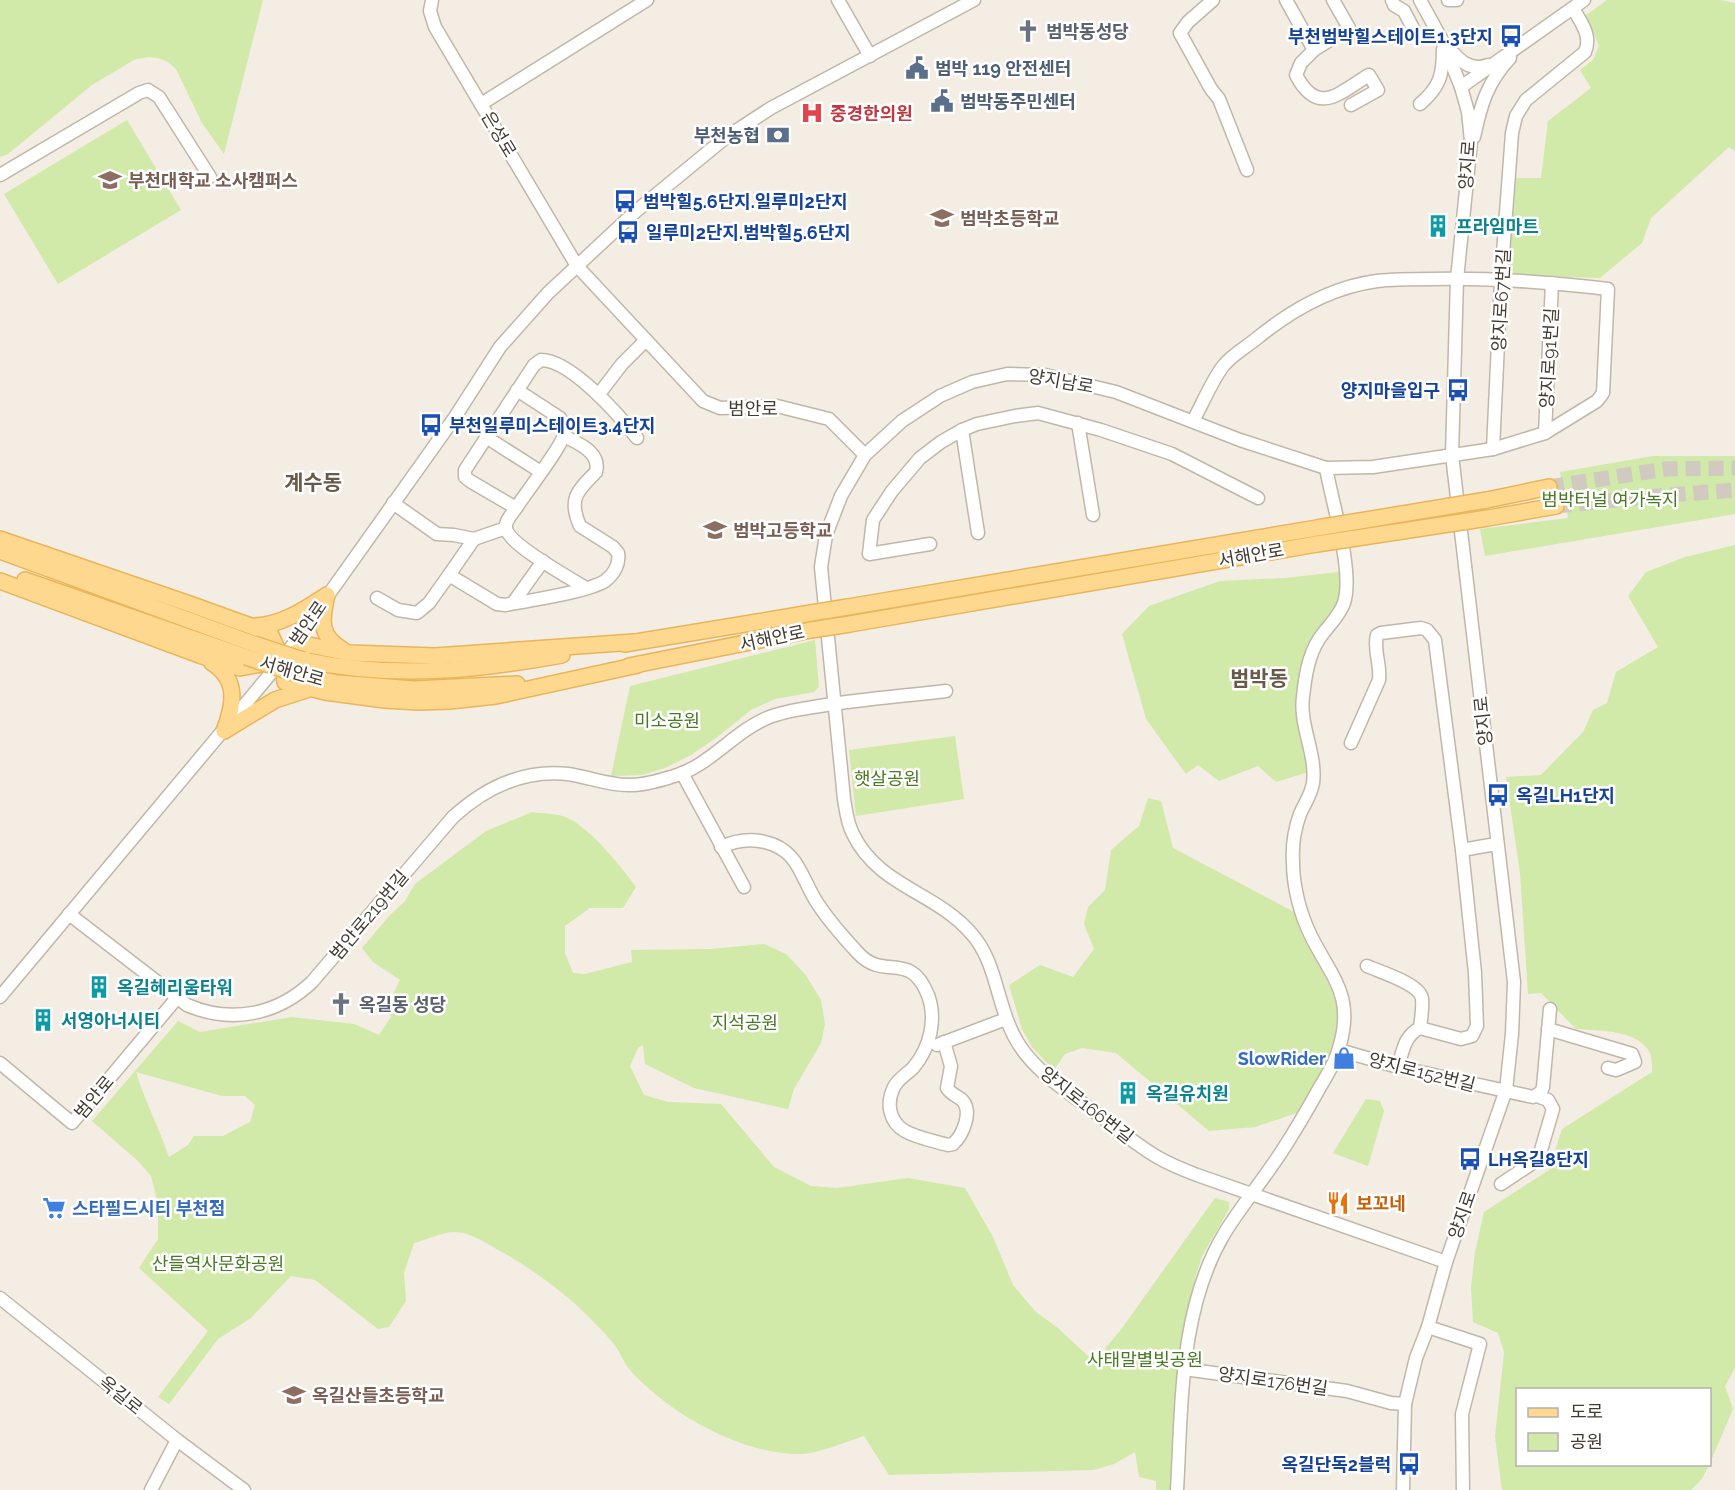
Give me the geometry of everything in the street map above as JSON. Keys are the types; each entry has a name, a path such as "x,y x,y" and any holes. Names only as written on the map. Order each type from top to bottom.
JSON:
{"main road":[{"name":"서해안로","path":"0,571 250,651 347,669 440,671 513,664 1487,500 1549,487"},
{"name":"서해안로","path":"0,551 250,651 296,674 347,684 438,689 511,685 638,665 811,630 1556,506"},
{"path":"0,539 270,633 282,660 285,682 309,689 385,700 450,701 496,696 638,665"},
{"path":"0,581 240,668 282,660 309,645 348,653 435,656 634,642"},
{"path":"250,626 280,622 327,595"},
{"path":"327,595 323,620 327,637 333,644 348,653"},
{"path":"202,656 220,668 231,684 231,706 224,731"},
{"path":"224,731 276,700 309,689"}],"street":[{"name":"은성로","path":"432,0 430,11 435,27 576,266"},
{"path":"481,104 647,0"},
{"path":"838,0 870,56"},
{"name":"범안로","path":"0,997 282,660 456,417 500,347 533,308 576,266 668,184 725,138 771,108 974,0"},
{"path":"1213,0 1188,22 1180,33 1211,89 1219,99 1247,170"},
{"path":"1286,0 1314,50"},
{"path":"1333,0 1349,28 1314,50 1301,63 1296,75 1304,90 1316,98 1327,99 1369,75 1377,90 1351,105"},
{"path":"1392,0 1394,5 1404,11 1415,32"},
{"path":"1420,0 1443,42 1458,58 1469,66 1480,68 1495,63"},
{"path":"1448,0 1457,0"},
{"path":"1461,87 1578,4"},
{"name":"양지로67번길","path":"1493,449 1501,279 1512,133 1516,116 1526,100 1585,52 1589,43 1578,4"},
{"path":"1468,170 1484,95 1497,73 1526,41"},
{"path":"1420,104 1437,86 1441,73 1443,42"},
{"name":"양지로","path":"1403,1490 1405,1404 1416,1358 1428,1327 1446,1262 1506,1090 1512,1034 1514,982 1452,455 1457,279 1471,141 1468,112 1461,87 1443,42"},
{"path":"0,176 139,93 148,90 159,97 210,177"},
{"name":"범안로","path":"576,266 703,401 720,408 777,406 829,419 865,455"},
{"name":"양지로91번길","path":"1193,421 1224,365 1293,312 1333,294 1376,281 1457,279 1501,279 1608,289"},
{"name":"양지로91번길","path":"1545,433 1552,283"},
{"name":"양지남로","path":"834,704 822,567 826,536 841,496 865,455 902,421 940,396 972,382 1007,374 1045,375 1116,392 1240,440 1326,468 1373,467 1493,449 1545,433 1597,401 1603,393 1608,289"},
{"path":"599,394 622,364 646,340"},
{"path":"516,508 465,477 465,470 538,362 547,360 558,365 599,394 619,414 637,438"},
{"path":"517,390 560,418 564,423 564,436 506,523 506,528 518,543 586,588"},
{"path":"930,544 869,554 873,520 892,491 920,458 940,442 962,430 977,424 1038,413 1078,423 1172,454 1258,498"},
{"path":"1078,423 1093,515"},
{"path":"962,430 978,533"},
{"path":"449,575 497,604 513,603 586,588 603,582 610,576 619,559 618,553 613,547 580,526 574,507 575,496 579,488 596,472 596,459 580,444 564,436"},
{"path":"486,437 541,472"},
{"path":"1177,1490 1184,1369 1195,1312 1208,1265 1224,1234 1272,1166 1313,1100 1339,1050 1343,1030 1344,1009 1340,987 1307,927 1294,879 1292,859 1300,815 1313,787 1314,773 1302,701 1305,679 1311,654 1318,639 1335,619 1343,604 1346,591 1345,565 1326,468"},
{"path":"393,503 437,534 474,539 506,528"},
{"path":"377,598 398,610 417,614 429,603 474,539"},
{"path":"513,603 543,561"},
{"path":"1351,743 1379,680 1380,669 1375,641 1377,635 1411,629 1427,630 1435,640 1462,850 1475,973 1477,1026 1472,1036 1461,1039 1420,1028"},
{"name":"범안로219번길","path":"69,914 176,999 198,1010 235,1016 267,1010 295,996 320,974 453,818 474,800 499,785 529,776 558,773 631,786 682,773 708,759 767,718 795,710 834,704 946,691"},
{"name":"양지로166번길","path":"834,704 844,799 852,833 870,859 885,874 939,906 970,931 980,943 989,961 1006,1019 1015,1038 1033,1062 1053,1080 1138,1144 1176,1167 1446,1262"},
{"path":"682,773 744,887"},
{"path":"721,847 730,842 754,839 782,848 798,866 815,900 827,917 861,956 879,966 907,969 919,976 932,1009 930,1037 913,1067 895,1086 889,1102 890,1112 898,1127 907,1133 953,1144 960,1135 967,1108 961,1099 951,1094 947,1088 951,1066 939,1044 1006,1019"},
{"path":"1462,850 1496,844"},
{"path":"1367,966 1417,990 1422,999 1420,1028"},
{"name":"범안로","path":"0,1063 72,1123 176,999"},
{"path":"1501,1184 1539,1157 1553,1109 1548,1100 1537,1096 1543,1087 1550,1009"},
{"path":"1398,1067 1406,1040 1420,1028"},
{"path":"1548,1029 1632,1054 1635,1062 1616,1070 1608,1068"},
{"name":"양지로152번길","path":"1339,1050 1398,1067 1506,1090 1527,1097 1537,1096"},
{"name":"옥길로","path":"0,1298 177,1440 244,1490"},
{"path":"1428,1327 1480,1344 1461,1414 1463,1490"},
{"name":"양지로176번길","path":"1184,1369 1347,1391 1405,1404"},
{"path":"151,1490 177,1440"}],"green space":[{"path":"0,0 263,0 224,154 202,123 176,69 168,62 148,57 134,60 92,85 8,154 0,157"},
{"path":"1607,0 1720,0 1735,3 1735,151 1729,147 1651,218 1642,243 1600,278 1508,275 1516,178 1541,178 1548,121 1591,88 1580,70 1593,60 1599,46 1586,15"},
{"path":"127,120 181,210 58,284 4,194"},
{"name":"범박터널 여가녹지","path":"1653,456 1735,456 1735,514 1485,556 1480,529 1568,518 1560,472"},
{"path":"1735,545 1735,1368 1725,1386 1733,1409 1711,1461 1711,1388 1516,1388 1516,1466 1708,1466 1702,1479 1691,1490 1502,1490 1495,1437 1504,1352 1498,1333 1473,1322 1471,1288 1475,1252 1484,1212 1549,1170 1562,1129 1652,1072 1650,1053 1637,1039 1606,1031 1576,1029 1541,993 1528,994 1520,873 1506,777 1541,775 1583,732 1593,710 1607,703 1616,672 1658,647 1628,596 1646,572 1685,557"},
{"path":"1339,572 1340,590 1337,604 1324,625 1307,644 1299,701 1309,772 1276,782 1258,766 1219,781 1198,765 1186,774 1146,719 1122,634 1149,606 1220,581 1285,578"},
{"name":"미소공원","path":"815,640 819,687 814,692 775,699 751,710 691,755 665,768 642,775 611,776 630,686"},
{"name":"햇살공원","path":"955,736 964,799 856,816 849,750"},
{"path":"1148,798 1161,801 1173,848 1294,912 1302,935 1332,990 1339,1016 1333,1051 1297,1113 1255,1127 1209,1131 1116,1053 1082,1048 1065,1054 1054,1070 1032,1047 1022,1029 1009,985 1040,965 1073,977 1094,949 1084,924 1088,907 1105,890 1111,850 1139,826"},
{"path":"532,812 566,817 597,840 636,887 623,908 590,908 565,926 565,953 573,973 585,974 632,962 631,950 710,949 764,944 786,954 805,974 821,1000 825,1024 821,1043 794,1089 788,1109 694,1088 645,1064 643,1045 638,1048 630,1066 644,1095 668,1102 721,1104 774,1167 811,1186 837,1188 908,1178 965,1188 993,1237 1013,1285 1035,1311 1059,1329 1102,1369 1106,1347 1120,1331 1215,1198 1229,1202 1229,1209 1202,1256 1195,1278 1178,1387 1171,1490 1156,1490 1156,1481 1139,1477 1135,1452 1114,1464 1094,1470 889,1475 864,1436 824,1450 802,1454 755,1447 731,1439 686,1416 646,1386 625,1364 615,1346 601,1330 546,1280 484,1241 460,1232 444,1233 414,1243 404,1273 406,1301 389,1327 378,1329 315,1280 291,1276 251,1318 218,1339 169,1404 158,1397 208,1331 139,1268 158,1239 158,1203 151,1176 138,1161 92,1121 178,1021 200,1032 292,1017 354,1024 379,1035 391,1017 386,1008 400,980 373,962 362,948 405,901 415,884 486,831","holes":["136,1072 222,1096 245,1096 255,1105 250,1122 223,1136 194,1136 188,1145 169,1157"]},
{"path":"1366,1099 1380,1101 1384,1111 1368,1166 1333,1153"}],"tunnel":[{"path":"1549,487 1666,469 1735,468"},
{"path":"1556,506 1735,490"}],"place":[{"name":"범박동성당","path":"1028,31"},
{"name":"부천범박힐스테이트1.3단지","path":"1511,36"},
{"name":"범박 119 안전센터","path":"917,68"},
{"name":"범박동주민센터","path":"942,101"},
{"name":"중경한의원","path":"812,113"},
{"name":"부천농협","path":"778,135"},
{"name":"부천대학교 소사캠퍼스","path":"110,180"},
{"name":"범박힐5.6단지.일루미2단지","path":"625,201"},
{"name":"범박초등학교","path":"942,218"},
{"name":"프라임마트","path":"1438,226"},
{"name":"일루미2단지.범박힐5.6단지","path":"628,232"},
{"name":"양지마을입구","path":"1458,390"},
{"name":"부천일루미스테이트3.4단지","path":"431,425"},
{"name":"범박고등학교","path":"715,530"},
{"name":"옥길LH1단지","path":"1498,795"},
{"name":"옥길헤리움타워","path":"99,987"},
{"name":"옥길동 성당","path":"341,1004"},
{"name":"서영아너시티","path":"43,1020"},
{"name":"SlowRider","path":"1344,1058"},
{"name":"옥길유치원","path":"1128,1093"},
{"name":"LH옥길8단지","path":"1470,1159"},
{"name":"보꼬네","path":"1338,1203"},
{"name":"스타필드시티 부천점","path":"54,1208"},
{"name":"옥길산들초등학교","path":"294,1395"},
{"name":"옥길단독2블럭","path":"1409,1464"}],"district":[{"name":"계수동","path":"313,482"},
{"name":"범박동","path":"1259,678"}],"park label":[{"name":"지석공원","path":"745,1022"},
{"name":"산들역사문화공원","path":"218,1263"},
{"name":"사태말별빛공원","path":"1145,1359"}]}
